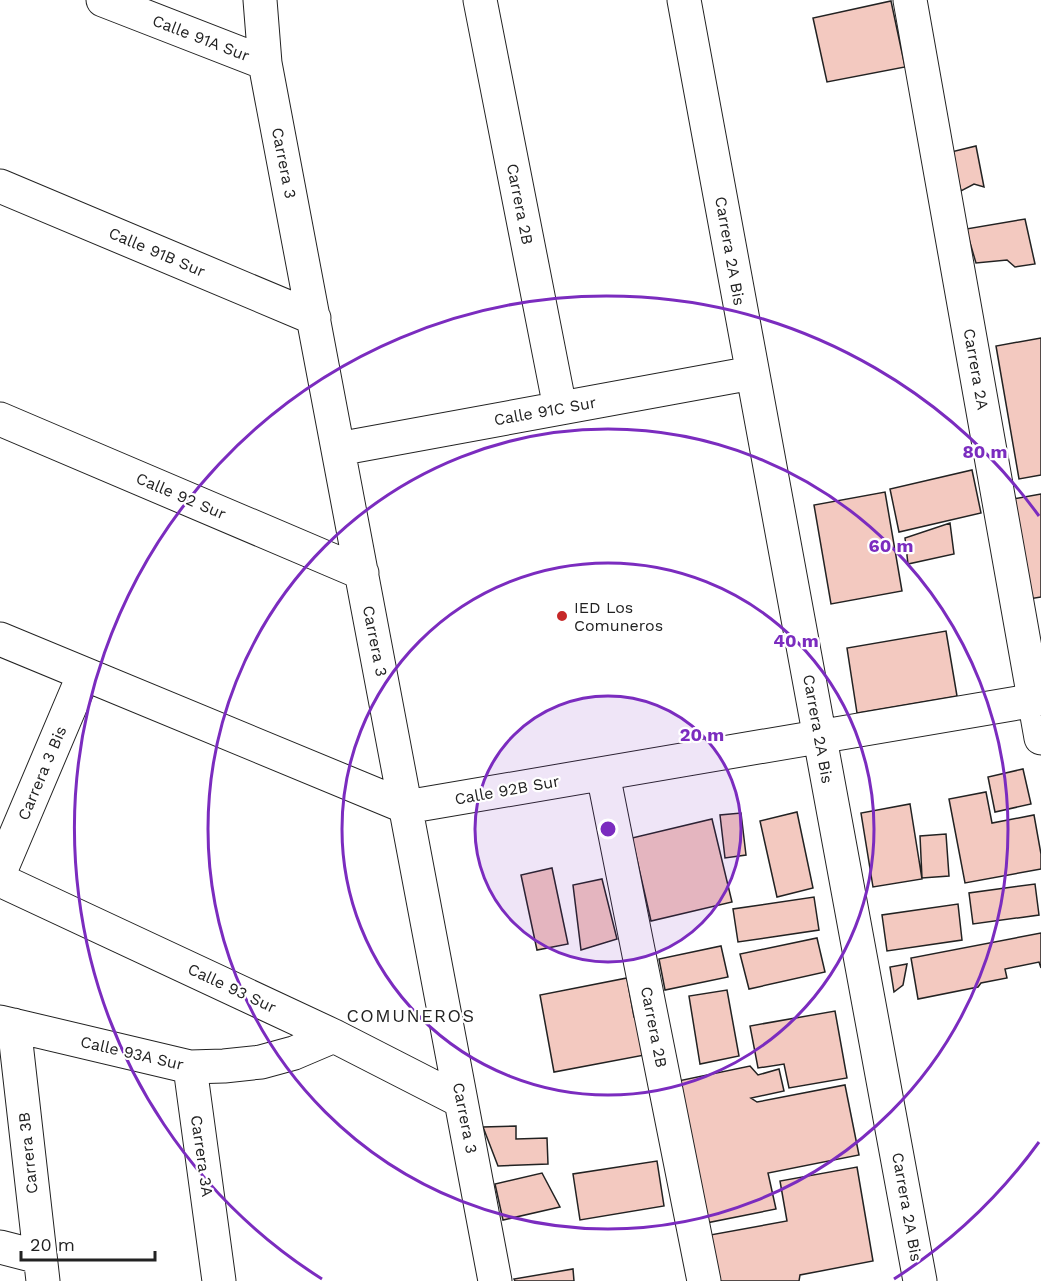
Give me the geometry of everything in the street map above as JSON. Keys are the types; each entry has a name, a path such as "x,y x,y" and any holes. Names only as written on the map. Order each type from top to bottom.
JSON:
{"street":[{"name":"Calle 91A Sur","path":"103,0 265,63"},
{"name":"Carrera 3","path":"260,0 265,63 495,1281"},
{"name":"Carrera 2B","path":"480,0 560,408"},
{"name":"Carrera 2A Bis","path":"684,0 920,1281"},
{"name":"Carrera 2A","path":"910,0 1038,699 1041,738"},
{"name":"Calle 91B Sur","path":"0,186 314,318"},
{"name":"Calle 91C Sur","path":"338,449 753,373"},
{"name":"Calle 92 Sur","path":"0,419 362,573"},
{"path":"0,639 406,807"},
{"name":"Carrera 3 Bis","path":"0,872 84,674"},
{"name":"Calle 92B Sur","path":"406,807 1038,699"},
{"name":"Carrera 2B","path":"603,774 704,1281"},
{"name":"Calle 93 Sur","path":"0,880 334,1036 461,1101"},
{"name":"Calle 93A Sur","path":"7,1024 190,1067 261,1062 294,1053 334,1036"},
{"name":"Carrera 3B","path":"7,1024 41,1269"},
{"name":"Carrera 3A","path":"190,1067 219,1281"},
{"path":"0,1247 41,1269"}],"building":[{"path":"891,1 905,67 827,82 813,18"},
{"path":"976,146 984,187 974,184 961,191 951,152"},
{"path":"1025,219 1035,264 1015,267 1007,260 976,263 966,229"},
{"path":"1041,338 1041,475 1019,479 996,346"},
{"path":"972,470 981,513 899,532 890,489"},
{"path":"885,492 902,591 831,604 814,505"},
{"path":"1041,494 1041,597 1029,599 1013,499"},
{"path":"950,523 954,554 908,564 905,538"},
{"path":"946,631 957,696 857,713 847,648"},
{"path":"1023,769 1031,804 995,812 988,777"},
{"path":"986,792 992,823 1034,815 1041,854 1041,869 965,883 949,799"},
{"path":"910,804 922,879 873,887 861,813"},
{"path":"797,812 813,888 777,897 760,821"},
{"path":"741,813 746,855 725,858 720,815"},
{"path":"712,819 732,902 651,921 632,838"},
{"path":"946,834 949,876 922,878 920,836"},
{"path":"552,868 568,944 537,950 521,875"},
{"path":"602,879 617,939 581,950 573,885"},
{"path":"1035,884 1039,915 973,924 969,893"},
{"path":"814,897 819,930 738,942 733,909"},
{"path":"958,904 962,940 887,951 882,915"},
{"path":"1041,933 1041,968 1039,962 1005,969 1007,978 981,983 978,987 918,999 911,958"},
{"path":"817,938 825,972 749,989 740,954"},
{"path":"721,946 728,977 665,990 659,959"},
{"path":"907,964 903,985 894,992 890,967"},
{"path":"627,978 634,1017 644,1017 650,1054 554,1072 540,995"},
{"path":"727,990 739,1056 700,1064 689,996"},
{"path":"835,1011 847,1078 789,1088 784,1064 758,1068 750,1026"},
{"path":"750,1066 758,1075 779,1069 784,1091 751,1098 757,1102 845,1085 859,1155 768,1173 776,1209 706,1223 678,1081"},
{"path":"516,1126 516,1139 547,1138 548,1164 498,1166 483,1127"},
{"path":"657,1161 664,1206 580,1220 573,1174"},
{"path":"857,1167 873,1261 800,1275 799,1281 707,1281 699,1237 787,1221 780,1181"},
{"path":"542,1173 560,1207 503,1220 495,1184"},
{"path":"573,1269 574,1281 515,1281 514,1279"}],"place":[{"name":"IED Los Comuneros","path":"562,616"}],"district":[{"name":"COMUNEROS","path":"411,1015"}]}
